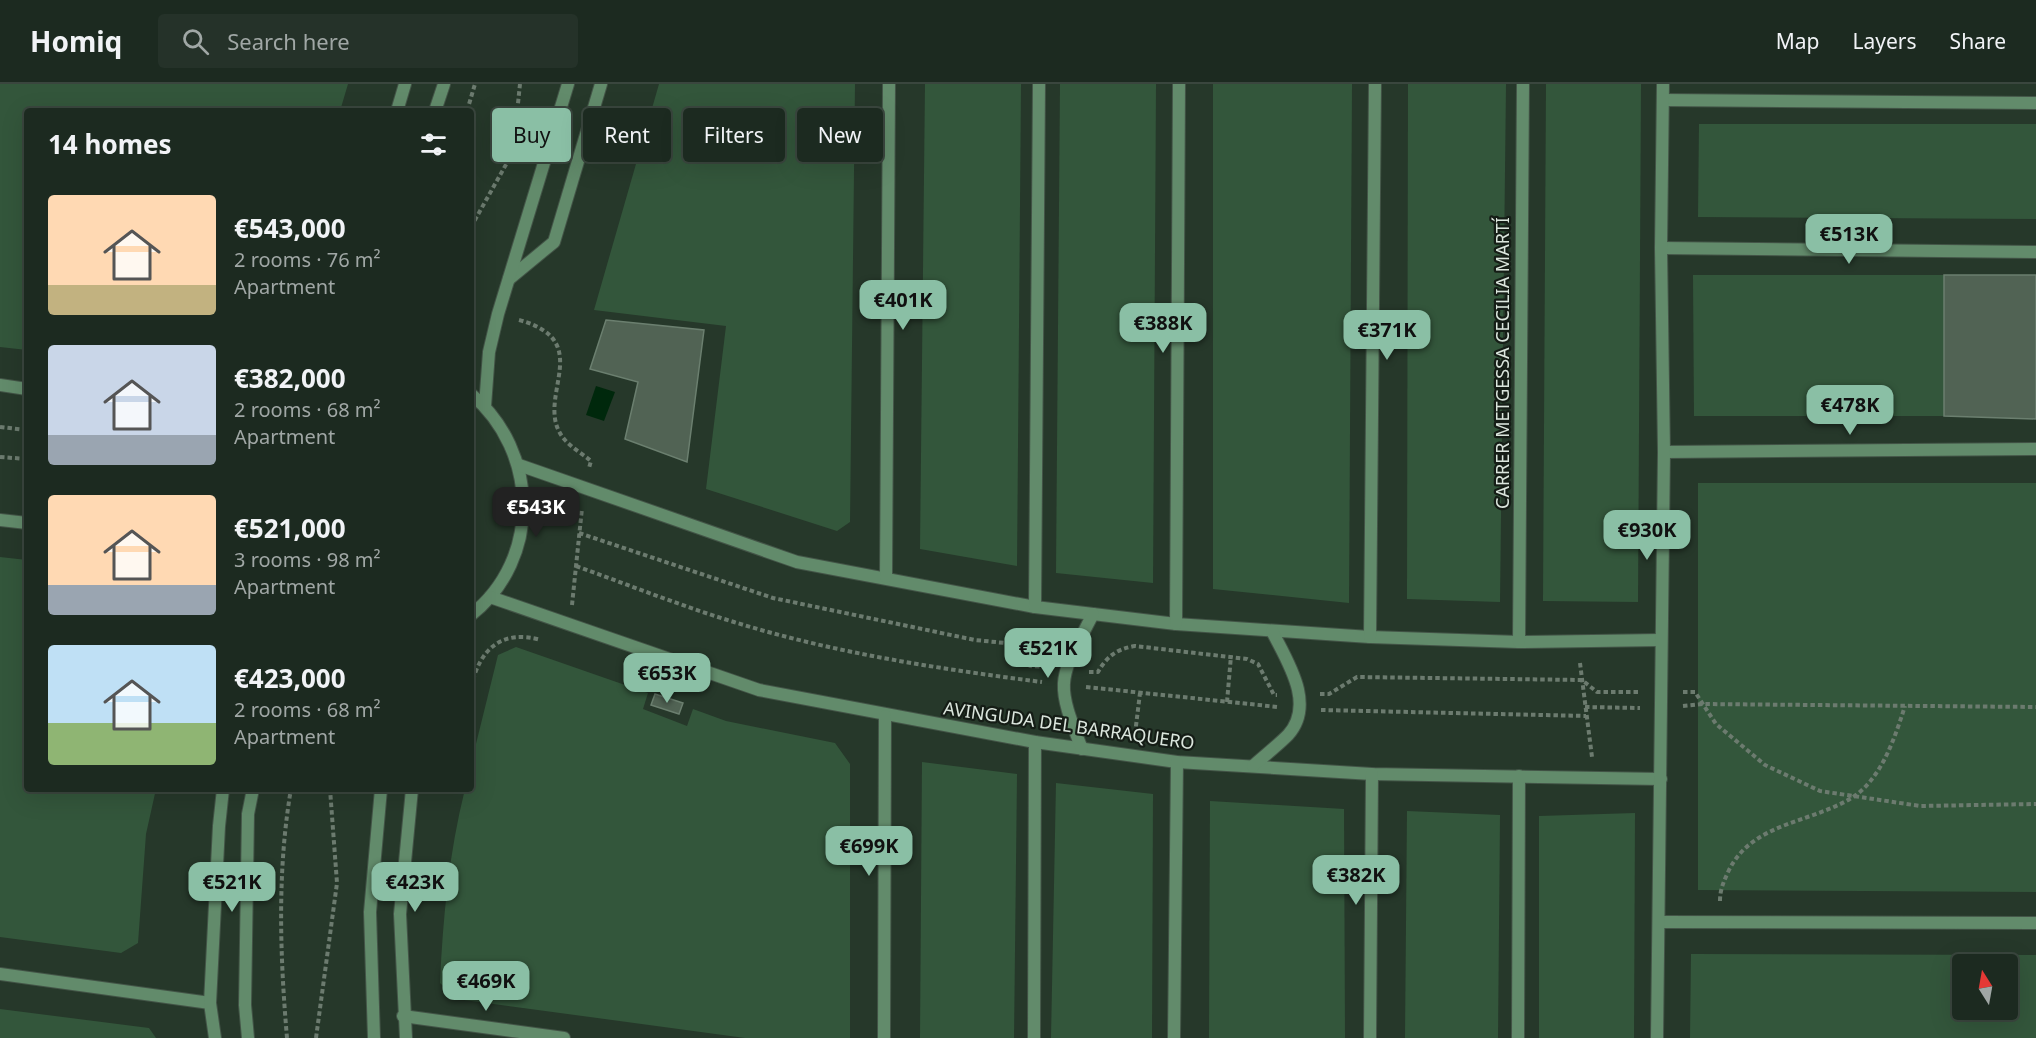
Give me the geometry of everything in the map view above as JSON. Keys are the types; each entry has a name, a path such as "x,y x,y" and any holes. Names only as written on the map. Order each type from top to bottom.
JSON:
{"street":[{"path":"398,108 405,84"},
{"path":"436,108 444,84"},
{"path":"485,406 489,352 498,314 568,84"},
{"path":"508,280 554,242 601,84"},
{"path":"886,577 889,84"},
{"path":"1035,607 1039,84"},
{"path":"1176,624 1179,84"},
{"path":"1370,638 1375,84"},
{"name":"CARRER METGESSA CECILIA MARTÍ","path":"1518,642 1523,84"},
{"path":"1658,1038 1661,922 1660,640 1664,452 1661,248 1663,84"},
{"path":"1663,100 2036,103"},
{"path":"1661,248 2036,252"},
{"path":"0,385 24,389"},
{"path":"474,397 485,406 507,435 519,465 525,499 521,535 508,570 490,597 474,612"},
{"path":"1664,452 2036,449"},
{"path":"519,465 797,562 1035,607 1176,624 1370,638 1518,642 1660,640"},
{"path":"0,520 24,523"},
{"name":"AVINGUDA DEL BARRAQUERO","path":"490,597 759,690 885,716 1035,742 1177,762 1372,774 1660,779"},
{"path":"1082,749 1064,704 1062,685 1065,669 1093,614"},
{"path":"1253,766 1289,733 1299,710 1300,694 1292,670 1272,631"},
{"path":"884,1038 885,716"},
{"path":"1034,1038 1035,742"},
{"path":"1174,1038 1177,762"},
{"path":"1370,1038 1372,774"},
{"path":"1518,1038 1519,776"},
{"path":"215,1038 210,1003 223,792"},
{"path":"248,1038 245,1005 248,826 253,792"},
{"path":"374,1038 370,912 381,792"},
{"path":"406,1038 403,1016 400,914 412,792"},
{"path":"1661,922 2036,923"},
{"path":"0,974 210,1003"},
{"path":"403,1016 564,1038"}],"path":[{"path":"468,108 475,84"},
{"path":"474,222 513,152 520,84"},
{"path":"498,314 532,323 552,336 560,357 555,420 564,440 591,461 584,487 570,625"},
{"path":"0,427 24,430"},
{"path":"0,457 24,459"},
{"path":"579,533 773,598 975,640 1005,643 1030,666 1098,672 1106,658 1122,648 1135,646 1247,659 1258,664 1274,695 1329,694 1357,677 1581,680 1597,692 1695,692 1716,724 1765,765 1820,791 1920,806 2036,804"},
{"path":"576,566 735,622 815,643 971,673 1299,710 1586,716"},
{"path":"1227,702 1232,628"},
{"path":"474,674 476,666 489,649 505,638 524,636 544,641"},
{"path":"1578,641 1581,680 1595,777"},
{"path":"1132,756 1140,693"},
{"path":"1585,707 1660,708 1703,704 2036,708"},
{"path":"1720,922 1720,891 1734,861 1748,844 1790,823 1854,796 1873,776 1894,739 1905,706"},
{"path":"287,1038 282,974 282,899 291,792"},
{"path":"315,1038 337,883 330,792"}],"shaded area":[{"path":"0,84 348,84 341,108 24,108 24,350 0,347"},
{"path":"659,84 855,84 855,108 797,108 797,162 854,162 850,522 837,531 706,489 726,326 594,310 637,162 671,162 671,108 652,108"},
{"path":"925,84 1021,84 1017,566 920,549"},
{"path":"1060,84 1156,84 1153,583 1056,573"},
{"path":"1213,84 1352,84 1349,603 1213,589"},
{"path":"1408,84 1506,84 1500,602 1407,599"},
{"path":"1546,84 1641,84 1638,602 1543,601"},
{"path":"1699,124 2036,124 2036,219 1698,217"},
{"path":"1693,275 1944,275 1944,416 1694,416"},
{"path":"596,386 615,392 604,421 586,415"},
{"path":"1698,483 2036,483 2036,892 1698,890"},
{"path":"0,557 24,560 24,792 155,792 146,834 138,943 121,953 0,937"},
{"path":"516,647 648,693 643,709 687,726 693,709 726,721 835,743 850,764 850,1038 745,1038 457,999 440,983 448,885 459,813 464,792 474,792 474,752 498,655"},
{"path":"922,762 1017,774 1014,1038 920,1038"},
{"path":"1056,783 1153,794 1152,1038 1051,1038"},
{"path":"1210,801 1344,809 1345,1038 1209,1038"},
{"path":"1407,811 1500,815 1498,1038 1405,1038"},
{"path":"1635,813 1634,1038 1539,1038 1539,816"},
{"path":"1691,954 1952,955 1952,1020 2018,1020 2018,955 2036,955 2036,1038 1690,1038"},
{"path":"0,1009 149,1028 156,1038 0,1038"}],"building":[{"path":"1944,275 2036,275 2036,419 1944,416"},
{"path":"606,320 704,330 687,462 625,439 638,382 590,369"},
{"path":"655,694 683,703 679,714 651,705"}]}
